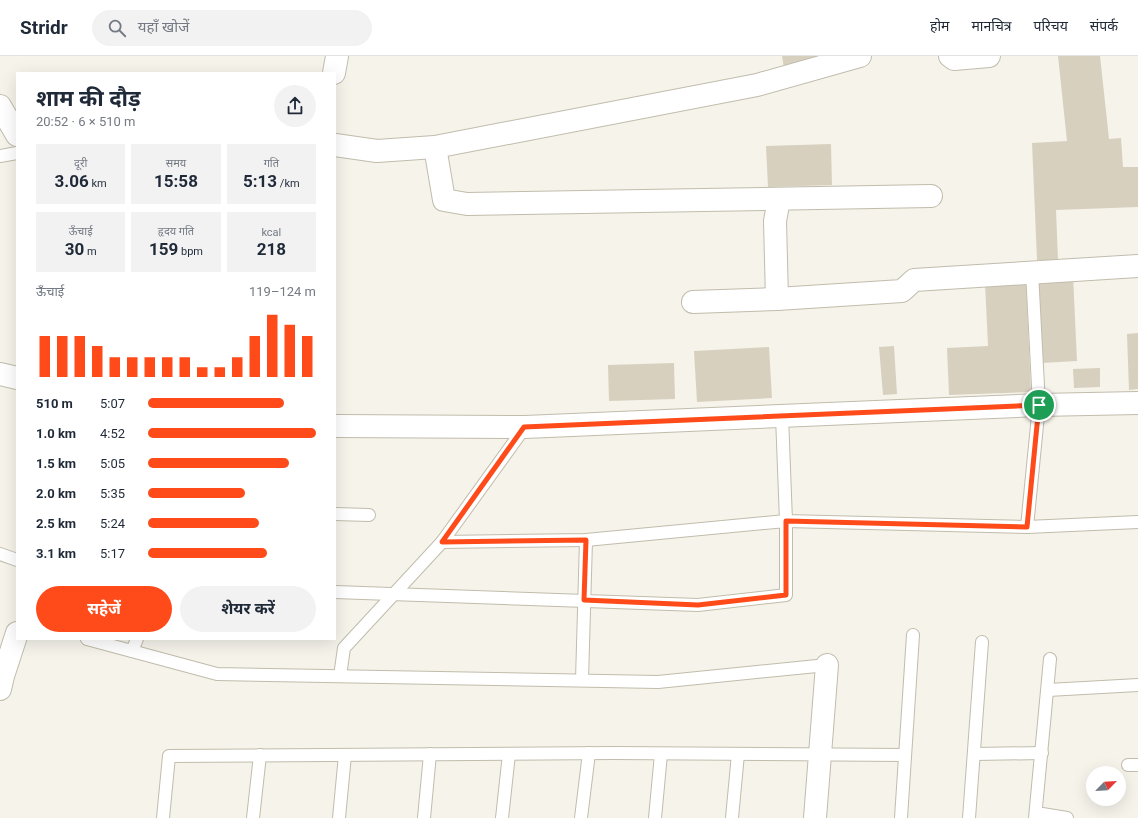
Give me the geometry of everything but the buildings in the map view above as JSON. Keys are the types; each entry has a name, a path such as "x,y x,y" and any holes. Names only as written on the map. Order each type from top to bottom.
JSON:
{"street":[{"path":"334,72 337,56"},
{"path":"336,145 377,151 435,147 757,85 860,56"},
{"path":"950,56 954,59 989,56"},
{"path":"0,106 16,133"},
{"path":"435,147 444,200 466,204 931,196"},
{"path":"777,299 775,221 779,198"},
{"path":"693,302 777,299 902,291 914,280 1138,266"},
{"path":"0,374 16,378"},
{"path":"336,426 524,427 1039,405 1138,403"},
{"path":"0,689 16,636"},
{"path":"815,818 827,665"}],"lane":[{"path":"0,156 16,153"},
{"path":"1027,527 1039,405 1032,272"},
{"path":"336,592 698,605 786,595 786,521 782,416"},
{"path":"340,676 344,648 442,542 524,427"},
{"path":"336,514 369,515"},
{"path":"442,542 586,540 786,521 1027,527 1138,522"},
{"path":"582,680 586,540"},
{"path":"0,554 16,560"},
{"path":"901,818 913,635"},
{"path":"92,640 217,674 658,682 827,665"},
{"path":"132,651 137,640"},
{"path":"969,818 982,642"},
{"path":"1050,659 1036,815 1067,818"},
{"path":"1048,690 1138,685"},
{"path":"164,818 168,756 589,753 905,755"},
{"path":"582,818 589,753"},
{"path":"974,754 1042,753"},
{"path":"424,818 430,754"},
{"path":"502,818 509,754"},
{"path":"655,818 661,754"},
{"path":"732,818 738,754"},
{"path":"253,818 260,755"},
{"path":"339,818 345,755"}],"route":[{"path":"1039,405 1027,527 786,521 786,595 698,605 584,600 586,540 442,542 524,427 1039,405"}]}
